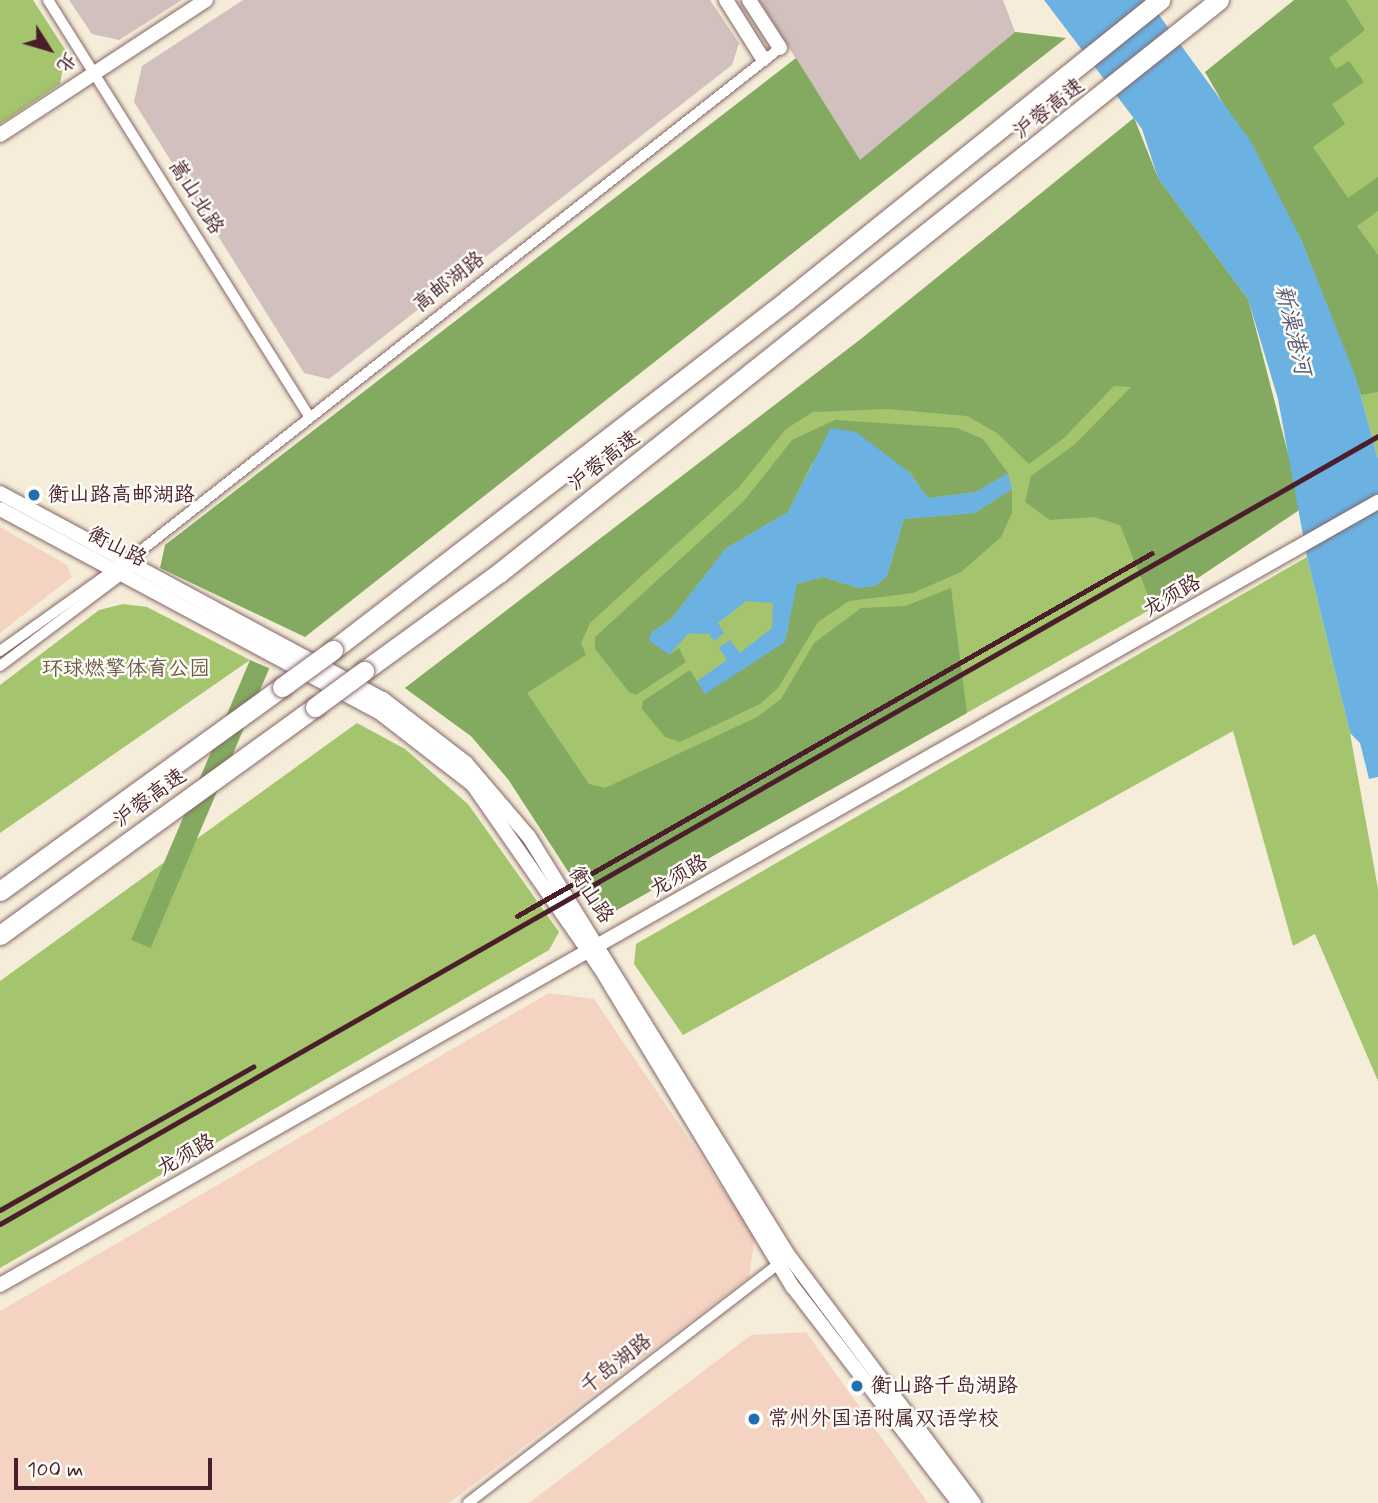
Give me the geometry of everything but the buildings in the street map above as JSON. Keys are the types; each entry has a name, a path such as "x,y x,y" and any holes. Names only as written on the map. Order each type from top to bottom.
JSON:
{"highway":[{"name":"沪蓉高速","path":"0,891 333,650 1160,0"},
{"name":"沪蓉高速","path":"0,935 499,573 1096,101 1219,0"}],"street":[{"name":"嵩山北路","path":"48,0 309,416"},
{"path":"0,135 206,0"},
{"path":"726,0 763,59"},
{"path":"749,0 780,48"},
{"name":"高邮湖路","path":"0,666 309,416 780,48"},
{"name":"衡山路","path":"0,493 379,712 438,753 497,816 594,948 784,1260 960,1503"},
{"name":"龙须路","path":"0,1285 1378,502"},
{"name":"衡山路","path":"0,509 123,566"},
{"name":"高邮湖路","path":"0,651 123,566"},
{"name":"衡山路","path":"784,1260 974,1503"},
{"name":"千岛湖路","path":"468,1503 784,1260"}],"shaded area":[{"path":"69,0 182,0 119,40 92,34"},
{"path":"243,0 710,0 739,43 732,65 329,379 304,373 134,102 142,66"},
{"path":"759,0 1003,0 1015,32 860,161"},
{"path":"0,527 67,565 72,577 0,633"},
{"path":"549,993 594,999 755,1236 749,1277 449,1503 0,1503 0,1311"},
{"name":"常州外国语附属双语学校","path":"806,1332 928,1503 529,1503 751,1335"}],"green space":[{"path":"0,0 33,0 66,51 60,84 0,124"},
{"path":"1294,0 1378,0 1378,459 1356,378 1301,239 1250,140"},
{"path":"1294,0 1346,0 1365,30 1329,58 1336,69 1349,61 1364,82 1332,104 1345,124 1313,147 1348,198 1378,177 1378,211 1357,226 1378,255 1378,392 1361,395 1301,239 1205,72"},
{"path":"1015,32 1066,38 305,637 160,568 165,545 796,58 860,160"},
{"path":"1134,118 1158,178 1248,299 1302,508 1153,608 615,911 592,908 508,779 471,736 405,688 861,339"},
{"path":"1134,118 1158,178 1248,299 1302,508 1153,608 1120,525 1094,517 1050,520 1025,502 1031,476 1074,445 1131,387 1114,386 1064,438 1029,464 997,433 967,416 888,409 813,412 786,429 739,487 590,623 581,643 586,655 527,693 589,784 605,788 757,717 781,699 814,643 861,608 905,606 951,588 967,713 615,911 592,908 508,779 471,736 405,688 861,339"},
{"path":"835,420 957,428 983,439 1008,473 976,492 928,498 909,471 812,463 788,512 726,548 671,619 652,632 669,655 679,648 686,662 636,695 629,692 595,649 595,637 744,501 792,440"},
{"path":"1012,489 1012,513 1001,537 961,572 913,593 849,601 818,622 778,688 760,704 680,742 665,737 642,709 643,701 690,670 705,694 788,632 788,600 796,584 823,577 858,588 887,576 904,519 975,513"},
{"path":"1307,557 1350,733 1378,889 1378,1081 1315,934 1293,946 1233,731 683,1035 634,964 636,944"},
{"name":"环球燃擎体育公园","path":"123,604 147,607 250,660 0,833 0,685 99,610"},
{"path":"250,660 269,668 151,948 131,940"},
{"path":"357,723 405,749 468,804 559,932 549,950 0,1268 0,981"}],"water":[{"name":"新澡港河","path":"1044,0 1148,0 1250,140 1301,239 1356,378 1378,459 1378,777 1369,779 1360,743 1350,733 1307,557 1278,399 1248,299 1158,178 1142,129"},
{"path":"831,428 856,432 909,472 928,498 976,492 1008,473 1012,489 975,513 904,519 887,576 876,586 858,588 823,577 797,584 785,642 705,694 697,681 727,660 719,648 730,640 740,653 772,628 773,603 746,601 718,623 724,633 714,641 709,634 689,633 669,655 649,640 652,632 671,619 726,548 788,512"}],"railway":[{"path":"0,1224 1378,436"},
{"path":"517,916 1152,553"},
{"path":"0,1210 253,1067"}],"place":[{"name":"衡山路高邮湖路","path":"34,495"},
{"name":"衡山路千岛湖路","path":"857,1386"},
{"name":"常州外国语附属双语学校","path":"754,1419"}]}
